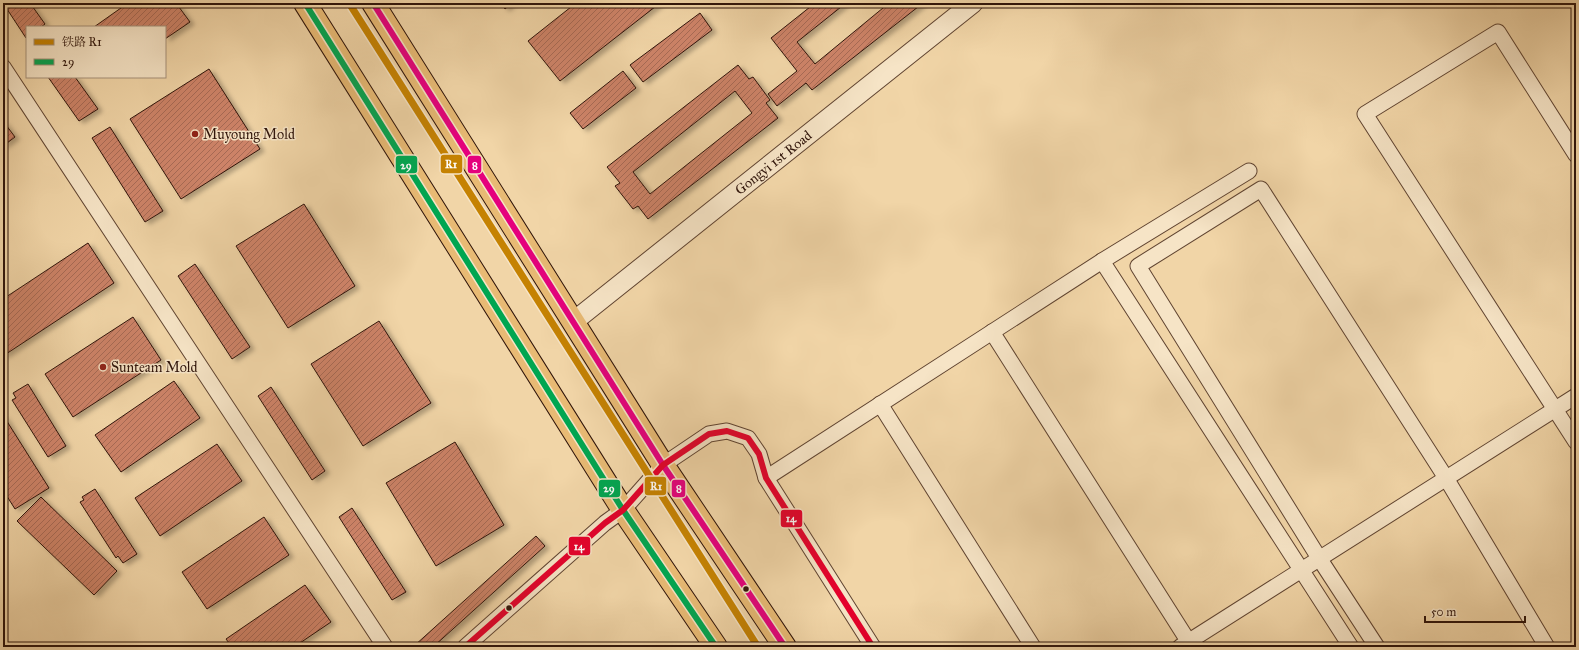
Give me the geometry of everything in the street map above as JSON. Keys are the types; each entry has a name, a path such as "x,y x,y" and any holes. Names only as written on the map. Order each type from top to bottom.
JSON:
{"main road":[{"path":"305,3 623,510 716,647"},
{"path":"374,3 663,465 785,647"}],"street":[{"name":"Gongyi 1st Road","path":"573,322 968,4"},
{"path":"1575,152 1498,32 1364,114 1576,442"},
{"path":"3,67 385,647"},
{"path":"766,478 1102,261 1250,171"},
{"path":"1377,647 1138,266 1262,189 1446,478 1547,647"},
{"path":"1102,261 1352,647"},
{"path":"992,332 1187,645 1320,558 1576,396"},
{"path":"880,404 1033,647"},
{"path":"465,647 594,533 623,510 663,465 710,434 727,431 748,438 760,454 766,478 873,647"}],"building":[{"path":"3,3 30,3 45,24 42,26 26,26 26,38"},
{"path":"128,3 176,3 190,22 166,38 166,26 95,26"},
{"path":"501,3 512,3 505,9"},
{"path":"576,3 660,3 560,81 528,41"},
{"path":"815,3 846,3 797,42 815,64 889,3 923,3 812,90 806,83 777,106 768,94 797,71 771,38"},
{"path":"700,13 712,30 643,82 630,65"},
{"path":"738,65 749,79 753,77 770,100 766,103 778,118 648,219 638,206 633,209 615,186 620,183 607,167","holes":["735,91 752,113 650,194 633,172"]},
{"name":"Muyoung Mold","path":"209,69 260,149 181,199 130,119"},
{"path":"623,71 636,88 583,129 570,113"},
{"path":"49,78 76,78 98,109 79,121"},
{"path":"3,121 15,137 3,146"},
{"path":"110,127 163,211 145,222 92,138"},
{"path":"304,204 355,286 288,328 236,246"},
{"path":"88,243 114,283 3,356 3,299"},
{"path":"195,264 250,347 232,359 178,276"},
{"name":"Sunteam Mold","path":"133,317 161,360 73,417 45,374"},
{"path":"379,321 431,403 363,446 311,364"},
{"path":"174,381 200,418 121,472 95,435"},
{"path":"28,384 66,446 48,457 12,400 16,398 13,393"},
{"path":"271,387 325,471 312,480 258,396"},
{"path":"3,415 49,488 15,509 3,490"},
{"path":"455,442 504,525 436,566 386,483"},
{"path":"217,444 242,481 160,536 135,498"},
{"path":"95,489 137,554 123,563 118,556 116,558 80,502 84,500 82,497"},
{"path":"41,497 117,571 94,595 17,521"},
{"path":"352,508 406,592 392,600 339,517"},
{"path":"264,517 289,555 207,609 182,572"},
{"path":"536,536 545,546 433,647 414,646"},
{"path":"305,585 331,622 294,647 232,647 226,639"}],"rail line":[{"name":"R1","path":"349,3 758,647"}],"transit line":[{"name":"29","path":"305,3 623,510 716,647"},
{"name":"8","path":"373,3 663,465 785,647"},
{"name":"14","path":"465,647 605,523 623,510 663,465 709,434 727,431 748,438 759,454 766,478 873,647"}],"place":[{"name":"Muyoung Mold","path":"195,134"},
{"name":"Sunteam Mold","path":"103,367"}]}
